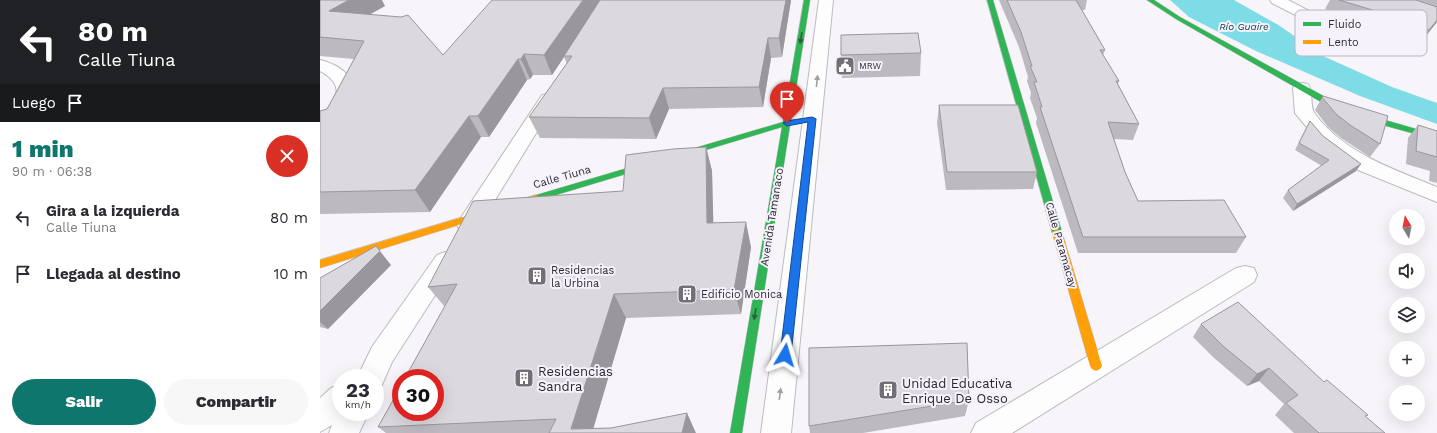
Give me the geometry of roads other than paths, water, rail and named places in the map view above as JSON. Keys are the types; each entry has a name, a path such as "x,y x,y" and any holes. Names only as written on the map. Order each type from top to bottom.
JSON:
{"street":[{"name":"Avenida Tamanaco","path":"736,433 807,0"},
{"path":"776,433 826,0"},
{"name":"Calle Paramacay","path":"990,0 1096,366"},
{"path":"1150,0 1178,18 1324,100 1374,120 1437,138"},
{"path":"1277,0 1296,10"},
{"path":"320,65 336,71 343,79 346,90 343,102 335,113 320,125"},
{"path":"377,366 555,88"},
{"path":"1302,88 1304,113 1326,138 1365,165 1437,195"},
{"name":"Calle Tiuna","path":"320,264 474,216 787,123 812,119"},
{"path":"986,433 1245,275"},
{"path":"320,418 332,405"},
{"path":"344,433 350,421"}],"water":[{"name":"Río Guaire","path":"1170,0 1234,0 1280,26 1295,36 1295,56 1323,56 1392,87 1437,103 1437,124 1360,96 1256,51 1189,17"}],"place":[{"name":"MRW","path":"845,66"},
{"name":"Residencias la Urbina","path":"537,276"},
{"name":"Edificio Monica","path":"687,294"},
{"name":"Residencias Sandra","path":"524,378"},
{"name":"Unidad Educativa Enrique De Osso","path":"888,390"}]}
